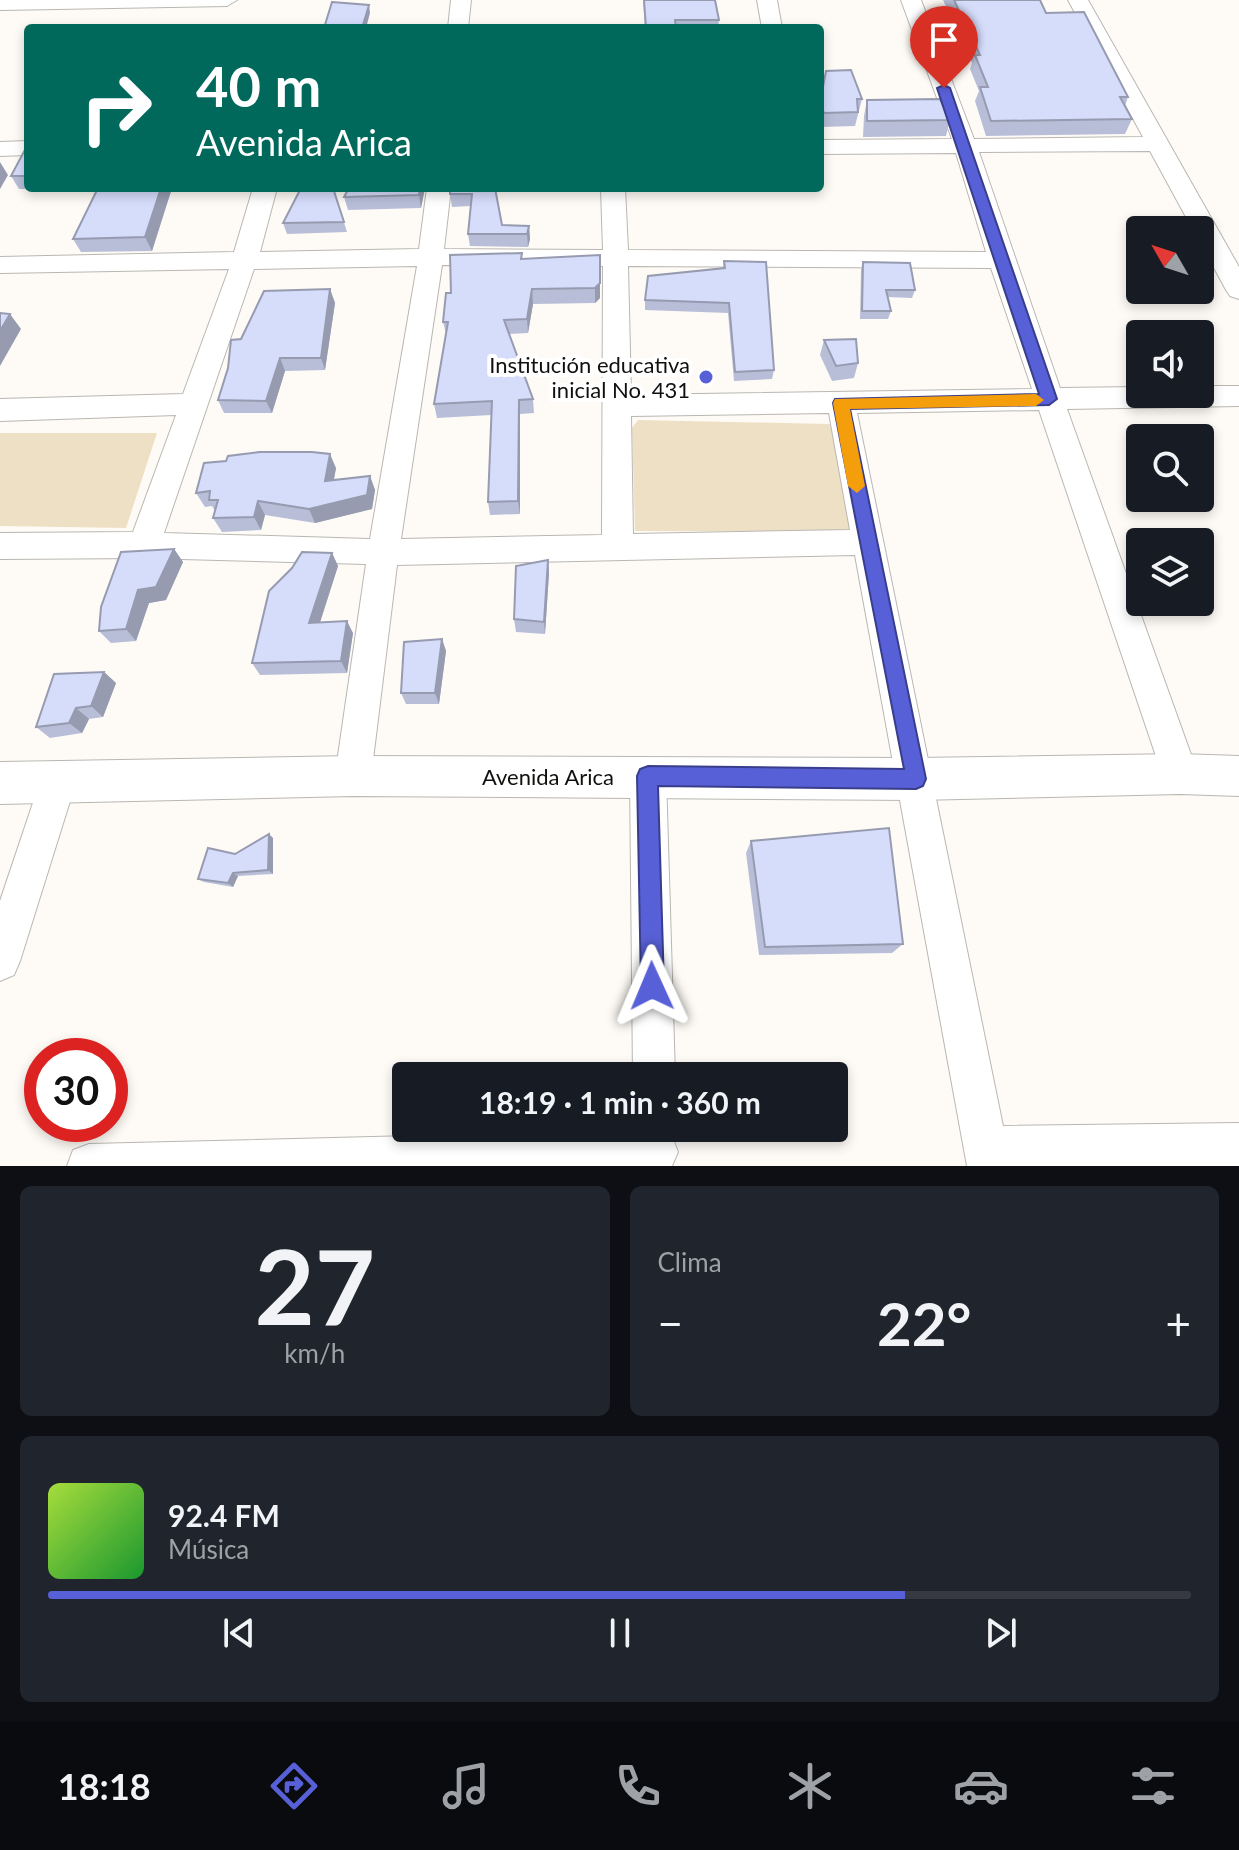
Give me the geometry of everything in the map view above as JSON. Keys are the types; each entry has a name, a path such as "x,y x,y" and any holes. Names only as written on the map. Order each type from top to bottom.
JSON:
{"street":[{"path":"0,4 227,0"},
{"path":"458,24 461,0"},
{"path":"767,0 771,24"},
{"path":"911,0 966,147 1001,260 1180,774"},
{"path":"1078,0 1159,144 1227,247 1239,290"},
{"path":"144,24 152,3"},
{"path":"824,147 1159,144"},
{"path":"0,149 24,148"},
{"path":"144,545 245,259 264,192"},
{"path":"353,776 383,552 431,257 439,192"},
{"path":"613,192 617,260 615,406 618,546"},
{"path":"0,265 431,257 1001,260"},
{"path":"615,406 1239,396"},
{"path":"841,403 987,1157 1239,1145"},
{"path":"0,410 195,404"},
{"path":"0,546 144,545 383,552 868,542"},
{"name":"Avenida Arica","path":"0,783 353,776 916,779 1180,774 1239,776"},
{"path":"648,776 654,1062"},
{"path":"0,961 58,782"},
{"path":"89,1166 656,1149"}],"shaded area":[{"path":"638,420 830,424 853,532 635,531 632,428"},
{"path":"0,433 157,433 126,528 0,526"}],"building":[{"path":"644,0 715,0 719,20 675,20 676,24 646,24"},
{"path":"954,0 1040,0 1046,13 1084,12 1128,97 1120,97 1132,119 991,121 980,87 988,87 975,55 980,55"},
{"path":"332,2 369,5 363,24 325,24"},
{"path":"851,70 862,99 857,99 858,112 824,113 826,71"},
{"path":"940,99 950,120 867,121 867,100"},
{"path":"24,152 24,176 11,176"},
{"path":"96,192 160,192 145,237 73,239"},
{"path":"299,192 334,192 344,222 283,223"},
{"path":"347,192 419,192 419,195 344,197"},
{"path":"496,192 502,225 529,226 527,234 468,234 472,194 450,194"},
{"path":"522,253 521,259 600,255 600,283 595,288 532,289 527,319 504,320 533,399 519,400 518,501 488,502 492,401 434,404 448,322 443,322 446,293 451,293 450,255"},
{"path":"724,261 766,262 774,370 735,372 729,303 645,300 648,276 725,268"},
{"path":"863,262 910,263 915,290 886,290 891,311 862,311"},
{"path":"330,289 321,358 280,358 266,401 218,400 228,368 231,340 241,339 264,291"},
{"path":"0,313 10,314 0,331"},
{"path":"856,339 858,363 836,366 824,340"},
{"path":"259,452 330,454 325,481 370,476 367,495 309,509 258,501 254,517 213,518 218,500 209,500 210,491 196,493 204,463"},
{"path":"174,549 156,587 138,590 126,629 99,631 101,607 121,552"},
{"path":"302,552 332,553 309,623 347,621 341,661 252,663 269,591 292,568"},
{"path":"548,560 544,622 514,619 516,566"},
{"path":"442,639 435,693 401,693 404,642"},
{"path":"104,672 91,706 76,708 69,723 36,727 54,674"},
{"path":"889,828 903,944 765,947 751,841"},
{"path":"269,834 268,870 233,873 228,883 198,879 208,848 235,854"}],"slow traffic":[{"path":"857,486 841,403 1036,400"}],"place":[{"name":"Institución educativa inicial No. 431","path":"706,377"}],"route":[{"path":"652,986 648,776 916,779 841,403 1049,399 944,88"}]}
